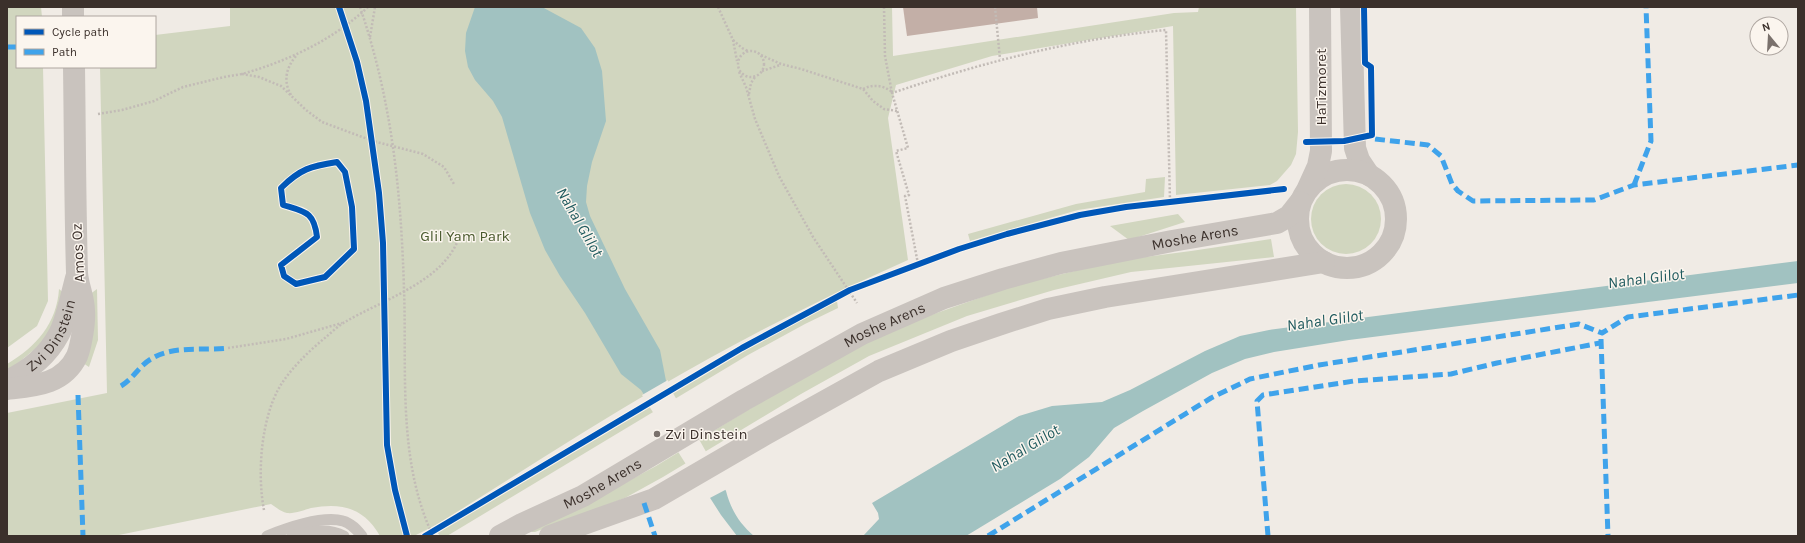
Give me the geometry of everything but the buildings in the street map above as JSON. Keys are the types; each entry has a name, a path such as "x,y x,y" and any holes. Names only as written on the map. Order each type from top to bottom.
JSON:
{"street":[{"name":"HaTizmoret","path":"1304,195 1318,166 1321,151 1320,7"},
{"name":"HaTizmoret","path":"1351,7 1355,148 1359,160 1369,175"},
{"name":"Amos Oz","path":"7,389 37,386 53,381 66,370 77,356 82,337 84,312 77,275 74,68"},
{"path":"1353,170 1369,175 1382,185 1392,198 1396,214 1395,230 1389,245 1378,257 1364,265 1349,269 1333,267 1318,260 1307,249 1299,234 1297,218 1304,195 1321,177 1336,171 1353,170"},
{"name":"Moshe Arens","path":"500,536 522,524 583,496 744,400 862,334 944,298 1061,263 1172,240 1277,223 1289,216 1304,195"},
{"name":"Moshe Arens","path":"550,536 654,499 764,435 879,371 951,341 1034,313 1105,297 1324,262"},
{"name":"Zvi Dinstein","path":"7,382 35,364 46,353 60,334 77,275"}],"lane":[{"path":"267,536 286,528 327,519 344,521 352,526 362,536"},
{"path":"292,536 309,532 326,531 337,532 344,536"}],"path":[{"path":"360,7 385,96 394,146 400,190 408,438 414,480 432,534"},
{"path":"98,114 122,110 154,101 183,87 266,67 331,36 344,22 362,13 368,7"},
{"path":"370,39 375,7"},
{"path":"718,7 733,40 739,72 754,119 779,176 813,237 850,290 857,303"},
{"path":"884,7 885,56 892,93 908,148 896,151 909,195 905,196 918,264"},
{"path":"995,7 1000,59"},
{"path":"344,22 348,32"},
{"path":"892,93 1000,59 1073,43 1166,30 1170,201"},
{"path":"733,40 742,48 748,51 753,51 781,64 863,89 872,101 884,109 897,111"},
{"path":"737,63 740,55 748,51"},
{"path":"294,99 289,91 286,77 288,68 296,54"},
{"path":"760,55 764,63 762,71"},
{"path":"748,97 751,83 756,76 770,67 781,64"},
{"path":"739,72 747,77 756,76"},
{"path":"242,74 259,77 281,86 322,122 423,154 444,167 454,184"},
{"path":"863,89 874,85 886,88 892,93"},
{"path":"372,138 374,148"},
{"path":"1163,202 1178,201"},
{"path":"264,510 260,475 267,421 279,388 312,348 344,323 384,302 438,268 448,258 459,237"},
{"path":"911,267 925,262"},
{"path":"843,294 856,288"},
{"path":"383,295 384,310"},
{"path":"228,348 286,339 344,323"},
{"path":"425,536 432,534 438,528"}],"green space":[{"path":"7,7 41,7 42,16 16,16 16,68 43,68 48,301 37,326 7,348"},
{"name":"Glil Yam Park","path":"230,7 892,7 893,56 1174,13 1198,12 1199,7 1296,7 1298,132 1296,154 1291,165 1277,181 1270,185 1176,195 1173,26 992,56 896,85 888,118 908,260 781,320 688,370 602,421 436,525 414,536 380,536 367,519 351,509 322,506 299,512 287,513 271,504 114,536 7,536 7,413 107,393 100,68 156,68 156,35 230,26"},
{"path":"1165,177 1164,197 1078,210 970,241 968,234 1076,204 1145,192 1146,179"},
{"path":"1346,184 1359,187 1371,194 1378,206 1381,219 1378,232 1371,244 1359,251 1346,254 1333,251 1321,244 1314,232 1311,219 1314,206 1321,194 1333,187"},
{"path":"1178,214 1185,222 1129,240 1110,226"},
{"path":"1271,239 1274,257 1131,272 1054,290 967,316 869,356 801,394 663,477 625,498 535,532 530,530 610,491 656,466 774,394 862,345 914,321 1013,286 1087,268 1130,259"},
{"path":"59,289 65,294 52,335 7,372 7,364 27,350 43,333 54,313"},
{"path":"97,289 98,340 89,367 83,363 89,295"},
{"path":"837,301 838,308 748,355 447,536 440,536 437,532 745,350"}],"water":[{"name":"Nahal Glilot","path":"475,7 542,7 581,28 595,48 602,71 606,121 592,162 587,186 586,202 590,216 625,289 660,350 667,386 726,491 736,516 754,536 737,536 721,515 641,390 621,374 545,250 530,213 502,117 493,101 475,80 468,67 465,51 466,33"},
{"name":"Nahal Glilot","path":"1798,261 1798,283 1349,340 1274,352 1245,359 1212,373 1114,428 1089,457 1060,479 966,536 863,536 879,519 878,513 872,503 1019,416 1052,406 1102,402 1130,390 1205,351 1240,336 1269,330"}],"pier":[{"path":"668,380 669,386 727,489 708,499 642,395"}],"marked path":[{"path":"1634,185 1651,141 1646,7"},
{"path":"7,47 16,47"},
{"path":"1375,139 1428,145 1441,156 1452,184 1458,191 1473,201 1594,200 1634,185 1798,165"},
{"path":"988,536 1211,398 1250,379 1319,365 1579,324 1602,333 1628,317 1798,295"},
{"path":"1601,339 1608,536"},
{"path":"1268,536 1257,401 1263,395 1354,381 1451,374 1497,363 1600,343"},
{"path":"121,386 147,362 160,355 178,350 228,348"},
{"path":"78,395 83,536"},
{"path":"644,503 655,536"}],"cycle path":[{"path":"339,7 357,62 366,101 379,193 383,243 387,445 395,490 407,536"},
{"path":"1306,142 1344,141 1372,135 1371,67 1365,63 1364,7"},
{"path":"337,162 345,172 352,207 354,249 325,277 296,284 284,276 281,265 317,237 316,229 314,222 308,214 298,209 283,205 281,188 294,176 306,169 337,162"},
{"path":"425,536 742,348 850,290 959,249 1007,234 1080,215 1126,207 1284,189"}],"place":[{"name":"Zvi Dinstein","path":"657,434"}]}
